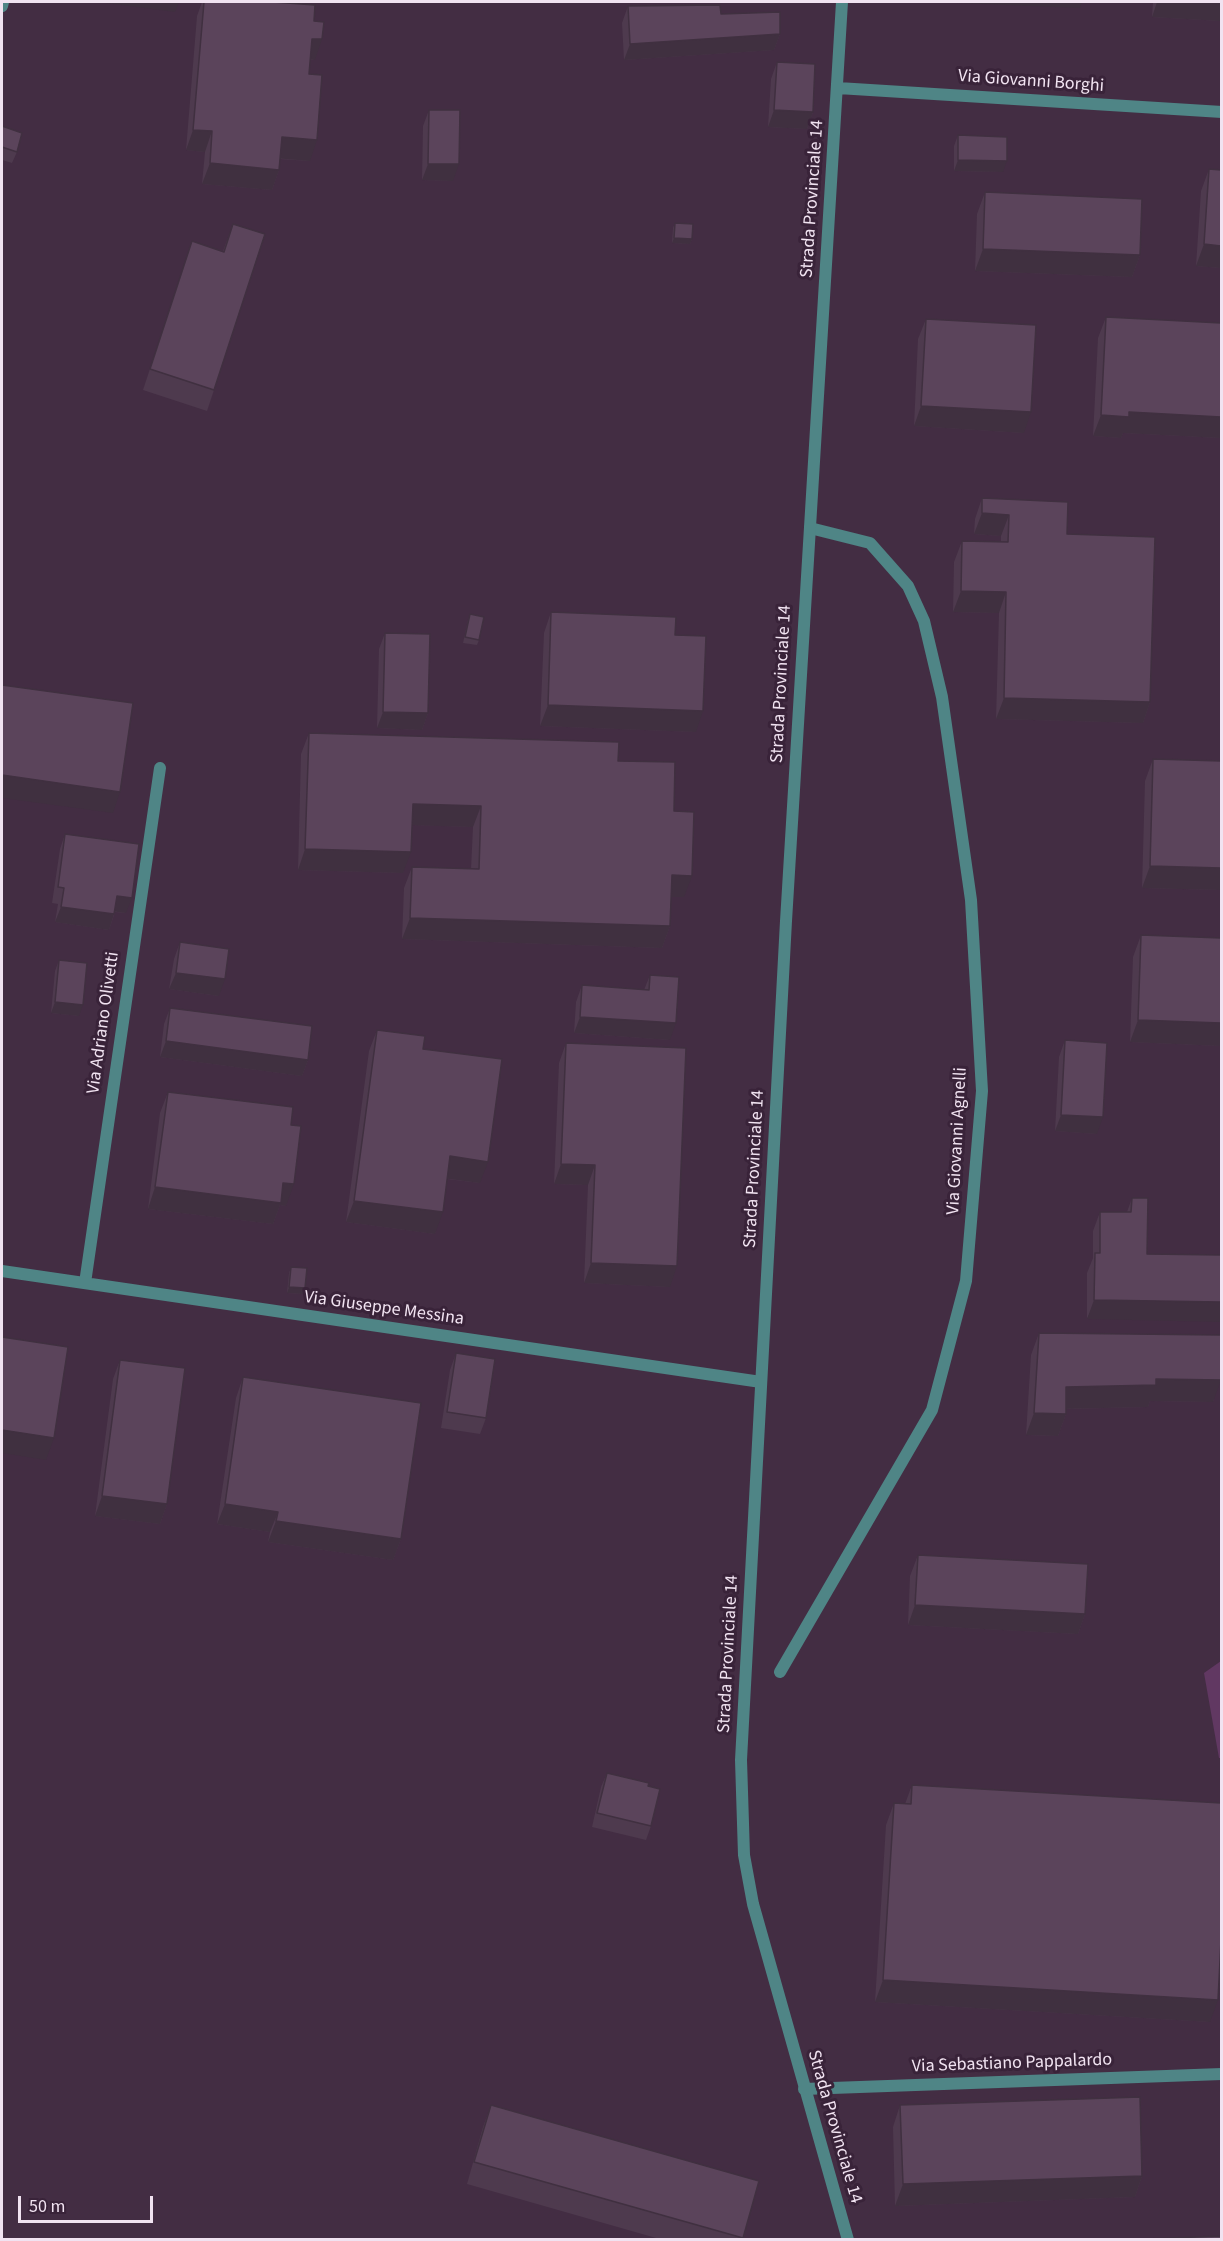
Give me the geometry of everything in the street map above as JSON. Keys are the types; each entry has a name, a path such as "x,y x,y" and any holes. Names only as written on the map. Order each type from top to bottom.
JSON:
{"street":[{"path":"2,6 3,2"},
{"name":"Strada Provinciale 14","path":"842,2 741,1760 744,1855 769,1966 848,2240"},
{"name":"Via Giovanni Borghi","path":"838,88 1221,112"},
{"name":"Via Giovanni Agnelli","path":"780,1672 932,1410 966,1281 982,1091 971,900 942,697 924,621 908,586 870,543 810,528"},
{"name":"Via Adriano Olivetti","path":"85,1283 160,768"},
{"name":"Via Giuseppe Messina","path":"2,1271 761,1382"},
{"name":"Via Sebastiano Pappalardo","path":"804,2089 1221,2074"}],"shaded area":[{"path":"1221,1661 1221,1758 1219,1758 1204,1673"}],"building":[{"path":"204,2 273,2 315,5 314,21 324,22 322,39 312,39 309,74 322,75 317,140 282,137 279,170 210,163 212,131 193,130"},
{"path":"720,5 721,14 780,12 780,34 630,44 628,6"},
{"path":"777,62 815,64 813,112 774,110"},
{"path":"429,110 460,110 459,164 428,164"},
{"path":"2,126 22,133 17,152 2,147"},
{"path":"958,135 1007,137 1007,161 958,160"},
{"path":"1209,169 1221,170 1221,246 1204,244"},
{"path":"985,192 1142,199 1140,255 983,249"},
{"path":"675,223 693,224 692,239 674,238"},
{"path":"233,224 265,234 214,390 150,369 192,241 224,252"},
{"path":"1106,317 1221,323 1221,417 1129,412 1129,417 1101,415"},
{"path":"926,319 1036,325 1031,412 921,406"},
{"path":"982,498 1068,502 1067,534 1155,537 1150,702 1004,698 1006,592 961,591 962,541 1008,542 1009,515 982,513"},
{"path":"551,612 676,617 675,635 706,636 703,711 548,705"},
{"path":"470,614 484,617 479,640 465,637"},
{"path":"385,633 430,634 428,713 383,712"},
{"path":"2,685 133,703 120,792 2,775"},
{"path":"309,733 619,742 618,761 675,762 674,811 694,812 692,876 672,875 670,926 410,918 412,867 479,869 481,806 413,804 411,852 305,849"},
{"path":"1153,759 1221,761 1221,868 1150,866"},
{"path":"65,834 139,844 132,898 117,896 114,914 61,907 64,888 58,887"},
{"path":"1141,935 1221,938 1221,1023 1138,1020"},
{"path":"180,942 229,949 225,979 176,973"},
{"path":"59,960 87,963 83,1005 55,1002"},
{"path":"650,975 679,977 676,1023 580,1017 582,985 649,990"},
{"path":"170,1008 312,1026 308,1060 166,1041"},
{"path":"377,1030 425,1036 423,1049 502,1059 488,1162 450,1156 443,1212 354,1201"},
{"path":"1065,1040 1107,1043 1103,1117 1061,1115"},
{"path":"566,1043 686,1048 677,1266 591,1263 595,1165 561,1164"},
{"path":"168,1092 293,1107 291,1125 301,1126 294,1184 283,1183 281,1203 155,1187"},
{"path":"1132,1198 1148,1198 1147,1254 1221,1255 1221,1302 1094,1300 1095,1253 1100,1253 1100,1212 1131,1212"},
{"path":"291,1267 307,1268 305,1288 289,1287"},
{"path":"1039,1333 1221,1335 1221,1380 1156,1379 1156,1385 1066,1387 1066,1414 1034,1413"},
{"path":"2,1337 68,1347 54,1438 2,1430"},
{"path":"456,1353 495,1359 486,1418 447,1412"},
{"path":"120,1360 185,1368 167,1504 102,1496"},
{"path":"243,1377 421,1403 401,1539 276,1521 278,1512 225,1504"},
{"path":"918,1555 1088,1564 1085,1614 915,1605"},
{"path":"607,1773 649,1783 648,1786 660,1789 651,1826 597,1813"},
{"path":"912,1785 1221,1803 1221,1940 1218,2000 883,1980 894,1803 911,1804"},
{"path":"1140,2097 1142,2176 903,2184 900,2105"},
{"path":"491,2105 759,2181 743,2238 474,2162"},
{"path":"1221,2236 1221,2240 1121,2240"}]}
